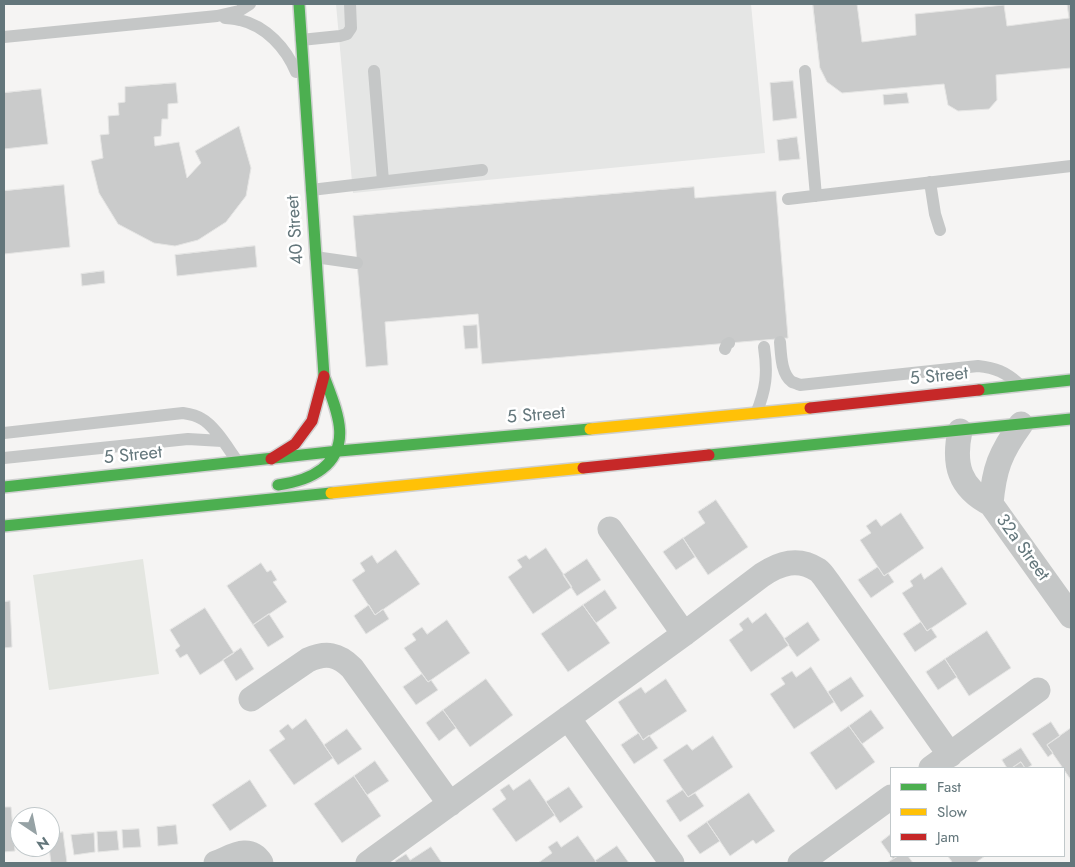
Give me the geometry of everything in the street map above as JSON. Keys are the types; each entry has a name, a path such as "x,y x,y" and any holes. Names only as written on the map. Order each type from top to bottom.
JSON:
{"street":[{"name":"40 Street","path":"299,4 324,376 337,414 340,438 338,451"},
{"path":"271,459 295,444 312,421 324,376"},
{"name":"5 Street","path":"7,488 338,451 756,414 1071,380"},
{"path":"4,526 965,424 1021,424 1071,419"},
{"name":"32a Street","path":"965,424 956,447 958,464 970,491 980,499 991,504 1071,616"},
{"name":"32a Street","path":"991,504 998,461 1008,442 1021,424"},
{"path":"264,487 284,485 306,479 326,468 338,451"},
{"path":"55,521 74,511 87,507"},
{"path":"610,529 684,634"},
{"path":"368,863 684,634 762,575 775,566 790,562 805,564 818,571 828,582 941,761 1038,690"},
{"path":"251,700 308,660 317,656 337,657 352,668 450,804"},
{"path":"568,718 672,863"},
{"path":"800,863 890,798"},
{"path":"216,863 242,853 250,853 258,858 261,863"}],"lane":[{"path":"4,37 217,16 239,11 250,4"},
{"path":"301,40 347,34 351,28 350,4"},
{"path":"217,16 242,20 262,29 280,45 293,64 306,92"},
{"path":"374,71 383,181"},
{"path":"805,71 816,196"},
{"path":"788,199 1071,166"},
{"path":"311,190 482,170"},
{"path":"930,182 935,214 940,230"},
{"path":"315,257 357,263"},
{"path":"780,342 786,375 792,382 800,385 978,366 1002,372 1022,386"},
{"path":"756,414 766,382 767,366 764,347"},
{"path":"4,433 183,413 204,419 238,462"},
{"path":"4,458 188,439 222,441"}],"shaded area":[{"path":"336,4 751,4 765,153 353,193"},
{"path":"143,559 159,674 49,690 33,575"}],"building":[{"path":"813,4 857,4 862,42 916,35 915,14 1004,5 1007,26 1069,18 1067,4 1071,4 1071,68 996,75 997,100 989,109 958,111 948,105 944,84 842,93 827,82 820,68"},
{"path":"793,81 797,118 773,121 770,83"},
{"path":"176,83 178,103 168,104 168,119 162,119 161,136 154,137 155,146 179,142 187,178 201,163 195,151 239,126 251,168 246,196 226,222 198,240 175,246 154,243 118,224 99,193 91,161 103,158 100,135 109,134 108,116 119,115 118,103 125,102 125,87"},
{"path":"41,89 48,144 4,149 4,93"},
{"path":"907,93 909,103 884,105 883,95"},
{"path":"797,137 800,159 779,161 777,140"},
{"path":"64,185 70,247 4,254 4,191"},
{"path":"694,187 695,198 776,191 788,338 482,364 478,314 385,322 388,365 366,367 353,216"},
{"path":"255,246 257,267 177,276 175,255"},
{"path":"104,271 105,283 82,286 81,274"},
{"path":"477,325 478,348 465,349 463,326"},
{"path":"716,500 748,547 708,575 683,538 705,523 698,512"},
{"path":"901,513 924,548 884,576 860,540 871,533 866,526 876,519 881,526"},
{"path":"683,538 695,557 676,570 663,552"},
{"path":"546,548 572,587 533,614 508,577 522,567 517,560 526,555 529,559"},
{"path":"396,550 420,584 375,615 352,580 365,571 360,563 372,555 377,563"},
{"path":"587,559 601,580 577,596 563,575"},
{"path":"261,563 267,572 271,570 277,580 273,582 287,602 253,625 227,586"},
{"path":"878,567 884,576 888,573 894,582 871,598 858,580"},
{"path":"942,567 967,604 927,631 902,593 913,586 910,581 921,573 924,579"},
{"path":"605,590 617,608 596,623 583,605"},
{"path":"10,601 12,647 4,648 4,602"},
{"path":"369,605 375,615 383,609 389,619 366,634 354,616"},
{"path":"583,605 610,643 568,672 541,634"},
{"path":"205,608 234,653 200,675 187,654 180,658 175,650 180,646 170,630"},
{"path":"766,613 789,645 751,672 729,640 743,630 739,624 748,617 752,623"},
{"path":"269,614 284,637 268,647 253,625"},
{"path":"447,620 470,653 428,682 404,648 416,640 412,634 422,627 427,634"},
{"path":"808,622 820,640 797,657 784,639"},
{"path":"921,622 927,631 931,628 937,637 915,652 903,634"},
{"path":"987,631 1011,668 969,696 945,659"},
{"path":"241,648 254,669 236,681 223,660"},
{"path":"945,659 957,677 938,690 926,672"},
{"path":"811,667 834,702 794,729 770,694 785,684 781,678 792,671 796,677"},
{"path":"422,674 428,682 431,680 438,690 416,705 403,687"},
{"path":"851,677 864,696 841,712 828,692"},
{"path":"486,679 513,715 470,747 443,710"},
{"path":"666,679 687,711 643,740 618,702 641,687 645,693"},
{"path":"443,710 456,728 439,741 426,723"},
{"path":"871,710 884,728 862,744 849,726"},
{"path":"306,719 333,758 294,785 269,750 285,739 279,731 288,724 292,729"},
{"path":"1051,722 1060,736 1047,745 1053,753 1048,757 1032,734"},
{"path":"849,726 875,762 836,790 810,753"},
{"path":"1071,728 1071,780 1065,771 1065,767 1062,767 1047,745"},
{"path":"347,729 362,749 338,765 324,745"},
{"path":"639,733 643,740 649,735 658,748 634,764 621,745"},
{"path":"713,736 733,767 688,797 663,760 687,744 692,750"},
{"path":"1021,748 1032,765 1024,767 1021,762 1014,767 1006,767 1002,760"},
{"path":"375,761 389,781 367,795 354,776"},
{"path":"1021,762 1024,767 1014,767"},
{"path":"354,776 381,816 342,843 314,804"},
{"path":"530,779 555,815 516,842 492,809 506,799 500,790 509,784 513,790"},
{"path":"250,780 267,806 230,831 212,805"},
{"path":"569,787 583,807 560,823 546,802"},
{"path":"683,790 688,797 695,793 704,806 680,822 666,801"},
{"path":"749,793 775,831 756,844 753,840 730,856 707,822"},
{"path":"4,807 10,807 10,851 4,852"},
{"path":"707,822 720,841 700,854 687,836"},
{"path":"176,825 178,844 158,846 157,827"},
{"path":"139,829 141,847 123,848 122,830"},
{"path":"117,831 119,850 98,852 97,832"},
{"path":"60,832 63,832 67,863 51,863 50,857 60,857"},
{"path":"94,833 95,852 74,855 71,835"},
{"path":"890,835 890,855 881,842"},
{"path":"578,836 597,863 538,863 552,853 548,847 557,841 561,847"},
{"path":"617,846 629,863 597,863 595,861"},
{"path":"431,847 442,863 396,863 395,861 406,854 410,860"},
{"path":"896,857 909,857 913,863 887,863"},
{"path":"949,857 984,857 975,863 953,863"}],"traffic: fast":[{"path":"278,485 301,480 322,469 332,459 340,437 337,412 324,376 299,4"},
{"path":"979,390 1071,380"},
{"path":"709,455 1071,419"},
{"path":"4,487 339,451 590,429"},
{"path":"4,526 331,493"}],"traffic: slow":[{"path":"590,429 810,408"},
{"path":"331,493 583,468"}],"traffic: jam":[{"path":"271,459 295,444 312,421 324,376"},
{"path":"810,408 979,390"},
{"path":"583,468 709,455"}]}
